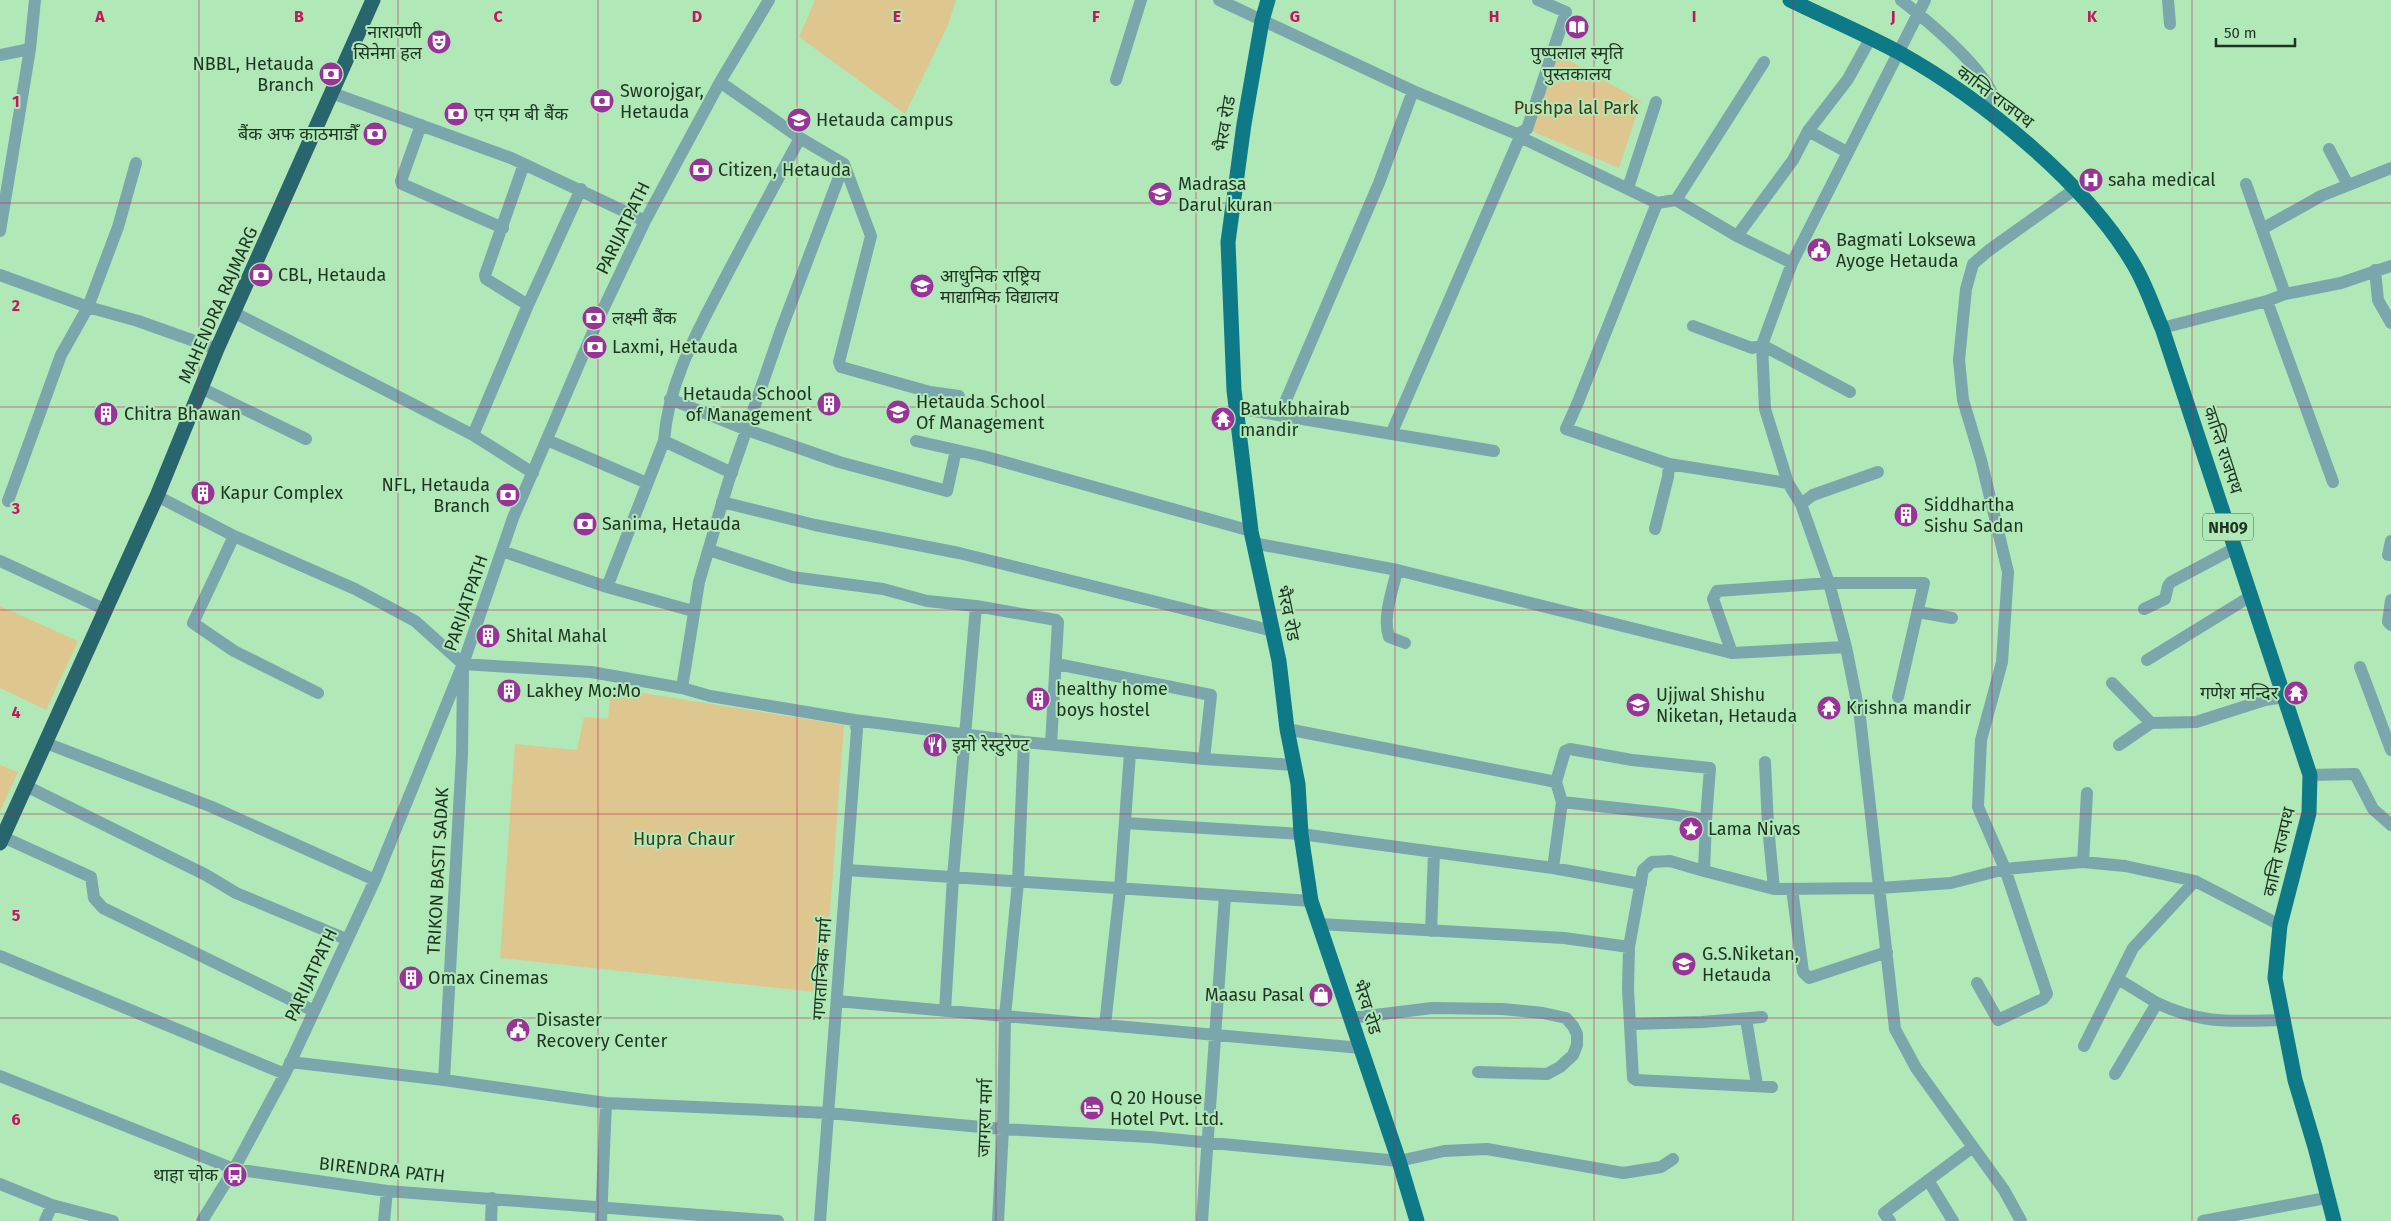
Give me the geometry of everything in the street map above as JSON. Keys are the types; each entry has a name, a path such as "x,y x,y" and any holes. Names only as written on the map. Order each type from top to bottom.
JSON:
{"highway":[{"name":"MAHENDRA RAJMARG","path":"2,840 104,609 157,496 234,312 373,0"}],"main road":[{"name":"भैरव रोड","path":"1268,0 1262,21 1244,124 1228,242 1236,408 1252,537 1273,631 1294,765 1301,834 1311,901 1417,1221"},
{"name":"कान्ति राजपथ","path":"1790,0 1900,53 1985,110 2075,189 2097,211 2135,266 2162,328 2310,775 2309,813 2280,925 2275,978 2295,1080 2315,1147 2326,1198 2334,1221"}],"street":[{"path":"0,231 30,49 35,0"},
{"name":"PARIJATPATH","path":"202,1221 234,1169 285,1074 375,880 463,664 513,518 598,320 644,221 720,82 769,0"},
{"path":"1116,80 1141,0"},
{"path":"1218,0 1413,91 1519,136 1628,188 1657,204 1676,200 1737,236 1792,263"},
{"path":"1392,432 1519,136 1527,129 1566,12 1538,0"},
{"path":"1901,0 1919,14 1986,79 1993,95 1985,110"},
{"path":"1925,0 1900,53 1847,152 1792,263 1762,344 1764,409 1788,483 1801,504 1829,583 1846,647 1860,716 1895,1028 1916,1068 2004,1190 2021,1221"},
{"path":"2168,0 2170,24"},
{"path":"1737,236 1793,160 1808,131 1848,79 1870,39"},
{"path":"0,55 30,49"},
{"path":"1676,200 1764,62"},
{"path":"720,82 800,138 844,164 871,236 839,362 841,367 930,392 959,396"},
{"path":"1280,414 1380,183 1413,91"},
{"path":"332,93 524,164 581,189 644,221"},
{"path":"1628,188 1656,102"},
{"path":"421,125 401,181 402,184 502,228"},
{"path":"1808,131 1847,152"},
{"path":"606,588 664,441 670,399 685,356 800,138"},
{"path":"2329,149 2348,185"},
{"path":"8,501 61,355 88,307 118,227 136,163"},
{"path":"524,164 485,275 486,279 528,305"},
{"path":"682,688 693,611 722,502 781,330 844,164"},
{"path":"2262,229 2321,196 2391,168"},
{"path":"2246,184 2285,294"},
{"path":"473,435 528,305 581,189"},
{"path":"1977,983 1998,1020 2043,999 2047,994 2005,869 1978,806 1981,740 2002,662 2008,572 1981,460 1963,400 1959,360 1966,289 1973,264 1988,251 2075,189"},
{"path":"1657,204 1566,429 1669,464 1788,483"},
{"path":"2162,328 2267,301 2285,294 2341,283 2391,266"},
{"path":"2375,270 2378,300 2391,323"},
{"path":"0,275 88,307 138,321 218,349"},
{"path":"2267,301 2333,482"},
{"path":"234,312 473,435 533,473"},
{"path":"1693,326 1752,348 1762,344"},
{"path":"1762,344 1850,392"},
{"path":"201,388 306,438"},
{"path":"670,399 747,430 839,462 947,491 956,450"},
{"path":"1236,408 1392,432 1494,451"},
{"path":"547,440 647,484"},
{"path":"916,440 1252,537 1397,570 1732,653 1846,647"},
{"path":"664,441 732,473"},
{"path":"1655,528 1668,477 1669,464"},
{"path":"1801,504 1813,496 1878,472"},
{"path":"157,496 234,536 355,589 415,622 463,664 591,672 682,688 710,696 854,720 1024,742 1204,760 1294,765"},
{"path":"722,502 815,525 959,553 1273,631"},
{"path":"234,536 193,624 234,651 318,693"},
{"path":"2391,541 2388,555 2391,555"},
{"path":"2144,610 2166,599 2170,582 2235,548"},
{"path":"709,550 792,577 883,589 927,601 976,606 1056,620 1058,622 1057,664 1051,744"},
{"path":"502,551 606,588 693,611"},
{"path":"0,560 104,609"},
{"path":"1397,570 1386,622 1389,637 1405,643"},
{"path":"1732,653 1713,599 1717,591 1829,583 1924,583 1898,698"},
{"path":"2148,660 2251,596"},
{"path":"2391,600 2388,622 2391,625"},
{"path":"945,1011 953,877 976,606"},
{"path":"1918,612 1952,618"},
{"name":"TRIKON BASTI SADAK","path":"444,1080 462,754 463,664"},
{"path":"1057,664 1211,695 1204,760"},
{"path":"2360,667 2391,750"},
{"path":"2112,683 2151,723"},
{"path":"2118,745 2151,723 2196,722 2265,700 2284,697"},
{"name":"गणतान्त्रिक मार्ग","path":"820,1221 857,730 854,720"},
{"path":"1287,729 1556,782"},
{"name":"जागरण मार्ग","path":"998,1221 1003,1129 1005,1016 1018,882 1024,742"},
{"path":"46,743 212,807 375,880"},
{"path":"1553,868 1562,802 1556,782 1565,751 1570,750 1632,760 1710,768 1704,871"},
{"path":"1105,1025 1120,889 1130,753"},
{"path":"1766,762 1768,826 1774,889"},
{"path":"2310,775 2355,774 2373,809 2391,825"},
{"path":"26,786 206,875 236,893 346,939"},
{"path":"2083,862 2087,792"},
{"path":"1562,802 1671,814 1706,820"},
{"path":"1125,823 1301,834 1553,868 1641,884"},
{"path":"2,840 91,877 94,898 103,908 314,1011"},
{"path":"1431,931 1434,853"},
{"path":"1772,1086 1636,1080 1633,1078 1629,947 1643,870 1652,862 1670,861 1774,889 1880,888 1951,883 2005,869 2083,862 2125,866 2194,881 2280,925"},
{"path":"847,870 1311,901"},
{"path":"2084,1046 2134,948 2194,881"},
{"path":"1792,889 1803,972 1809,978 1887,952"},
{"path":"1202,1221 1225,896"},
{"path":"1319,924 1564,938 1629,947"},
{"path":"0,956 285,1074"},
{"path":"2118,978 2157,1003 2183,1015 2222,1022 2282,1020"},
{"path":"837,1001 1361,1048"},
{"path":"2115,1074 2157,1003"},
{"path":"1351,1018 1432,1008 1502,1009 1543,1013 1566,1018 1577,1034 1577,1045 1573,1055 1560,1067 1547,1074 1478,1072"},
{"path":"1631,1024 1702,1022 1762,1017"},
{"path":"1746,1019 1757,1085"},
{"path":"290,1062 444,1080 606,1103 828,1113 1003,1129 1150,1137 1399,1162 1444,1151 1487,1149 1623,1173 1662,1167 1674,1159"},
{"name":"BIRENDRA PATH","path":"0,1076 234,1169 387,1191 602,1207 711,1218 778,1221"},
{"path":"601,1221 606,1103"},
{"path":"1890,1221 1884,1213 1973,1147"},
{"path":"1928,1180 1952,1221"},
{"path":"0,1184 52,1204 113,1221"},
{"path":"384,1221 387,1191"},
{"path":"490,1221 492,1198"},
{"path":"2203,1221 2258,1216 2326,1198"},
{"path":"45,1221 52,1204"}],"green space":[{"path":"815,0 956,0 948,25 905,114 799,37"},
{"name":"Pushpa lal Park","path":"1556,53 1641,101 1619,168 1527,129"},
{"path":"0,606 78,641 46,710 0,688"},
{"name":"Hupra Chaur","path":"611,688 844,725 824,993 500,958 515,744 577,750 584,717 608,719"},
{"path":"0,765 18,772 0,811"}],"place":[{"name":"पुष्पलाल स्मृति पुस्तकालय","path":"1577,27"},
{"name":"नारायणी सिनेमा हल","path":"439,42"},
{"name":"NBBL, Hetauda Branch","path":"331,74"},
{"name":"Sworojgar, Hetauda","path":"602,101"},
{"name":"एन एम बी बैंक","path":"456,114"},
{"name":"Hetauda campus","path":"799,120"},
{"name":"बैंक अफ काठमाडौँ","path":"375,134"},
{"name":"Citizen, Hetauda","path":"701,170"},
{"name":"saha medical","path":"2091,180"},
{"name":"Madrasa Darul kuran","path":"1160,194"},
{"name":"Bagmati Loksewa Ayoge Hetauda","path":"1819,250"},
{"name":"CBL, Hetauda","path":"261,275"},
{"name":"आधुनिक राष्ट्रिय माद्यामिक विद्यालय","path":"922,286"},
{"name":"लक्ष्मी बैंक","path":"594,318"},
{"name":"Laxmi, Hetauda","path":"595,347"},
{"name":"Hetauda School of Management","path":"829,404"},
{"name":"Hetauda School Of Management","path":"898,412"},
{"name":"Chitra Bhawan","path":"106,414"},
{"name":"Batukbhairab mandir","path":"1223,419"},
{"name":"Kapur Complex","path":"203,493"},
{"name":"NFL, Hetauda Branch","path":"508,495"},
{"name":"Siddhartha Sishu Sadan","path":"1906,515"},
{"name":"Sanima, Hetauda","path":"585,524"},
{"name":"Shital Mahal","path":"488,636"},
{"name":"Lakhey Mo:Mo","path":"509,691"},
{"name":"गणेश मन्दिर","path":"2296,693"},
{"name":"healthy home boys hostel","path":"1038,699"},
{"name":"Ujjwal Shishu Niketan, Hetauda","path":"1638,705"},
{"name":"Krishna mandir","path":"1829,708"},
{"name":"इमो रेस्टुरेण्ट","path":"935,745"},
{"name":"Lama Nivas","path":"1691,829"},
{"name":"G.S.Niketan, Hetauda","path":"1684,964"},
{"name":"Omax Cinemas","path":"411,978"},
{"name":"Maasu Pasal","path":"1321,995"},
{"name":"Disaster Recovery Center","path":"518,1030"},
{"name":"Q 20 House Hotel Pvt. Ltd.","path":"1092,1108"},
{"name":"थाहा चोक","path":"235,1175"}]}
